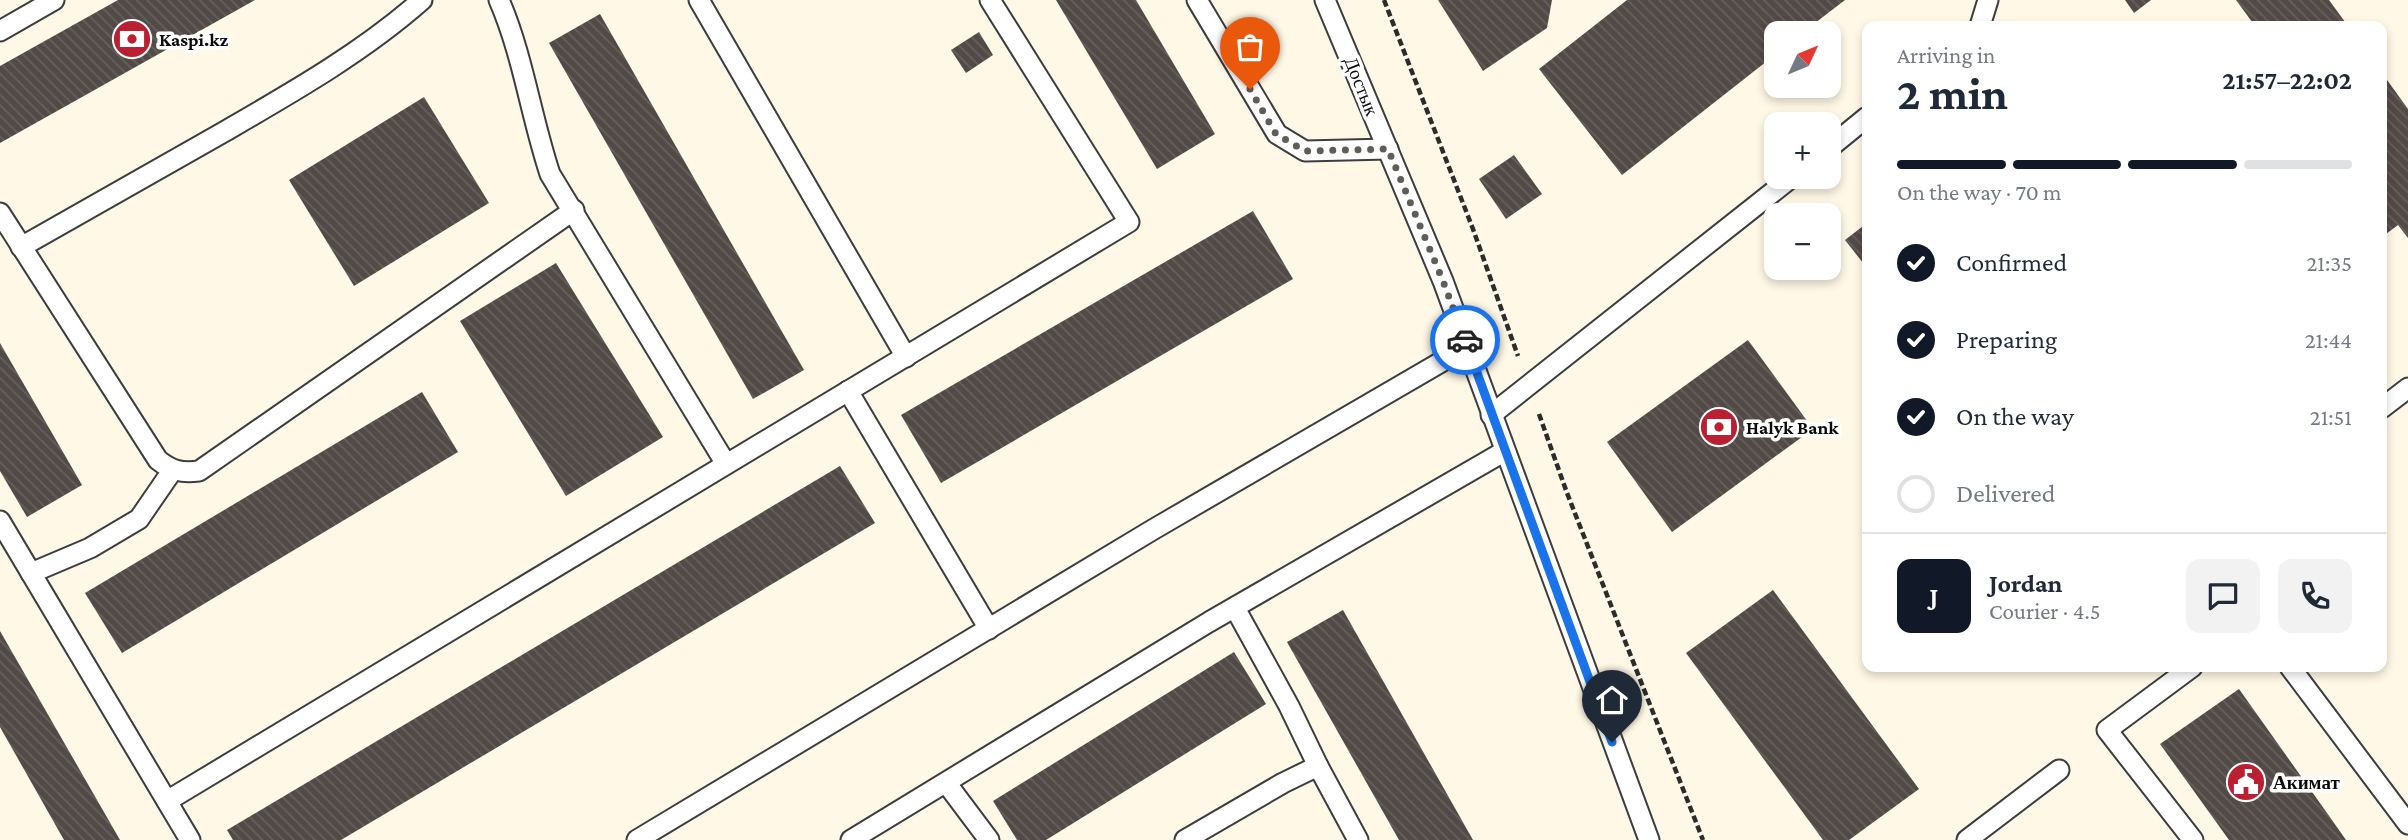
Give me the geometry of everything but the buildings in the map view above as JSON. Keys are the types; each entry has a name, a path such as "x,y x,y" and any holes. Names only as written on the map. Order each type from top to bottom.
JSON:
{"lane":[{"path":"0,31 54,0"},
{"path":"21,247 348,58 422,0"},
{"path":"499,0 513,38 536,132 550,174 726,464"},
{"path":"699,0 906,357"},
{"path":"166,800 1129,222 990,0"},
{"path":"1198,0 1276,134 1305,151 1388,149"},
{"name":"Достык","path":"1325,0 1443,281 1649,840"},
{"path":"1982,21 1988,0"},
{"path":"1841,138 1862,121"},
{"path":"1491,415 1777,189"},
{"path":"0,213 158,460 172,471 184,473 199,471 573,210"},
{"path":"637,840 1154,529 1467,347"},
{"path":"2387,404 2408,388"},
{"path":"848,391 989,629"},
{"path":"851,840 1235,608 1505,451"},
{"path":"31,573 90,548 139,519 172,471"},
{"path":"0,521 190,840"},
{"path":"1235,608 1290,706 1318,766 1358,840"},
{"path":"2185,672 2107,730 2193,840"},
{"path":"2294,672 2408,824"},
{"path":"1185,840 1283,783 1318,766"},
{"path":"1968,840 2059,770"},
{"path":"947,784 989,840"}],"path":[{"path":"1384,0 1473,229 1522,367"},
{"path":"1536,405 1572,506 1703,840"}],"way so far":[{"path":"1250,89 1276,134 1305,151 1388,149 1465,340"}],"place":[{"name":"Kaspi.kz","path":"132,39"},
{"name":"Halyk Bank","path":"1719,427"},
{"name":"Акимат","path":"2246,782"}],"route":[{"path":"1465,340 1612,742"}]}
